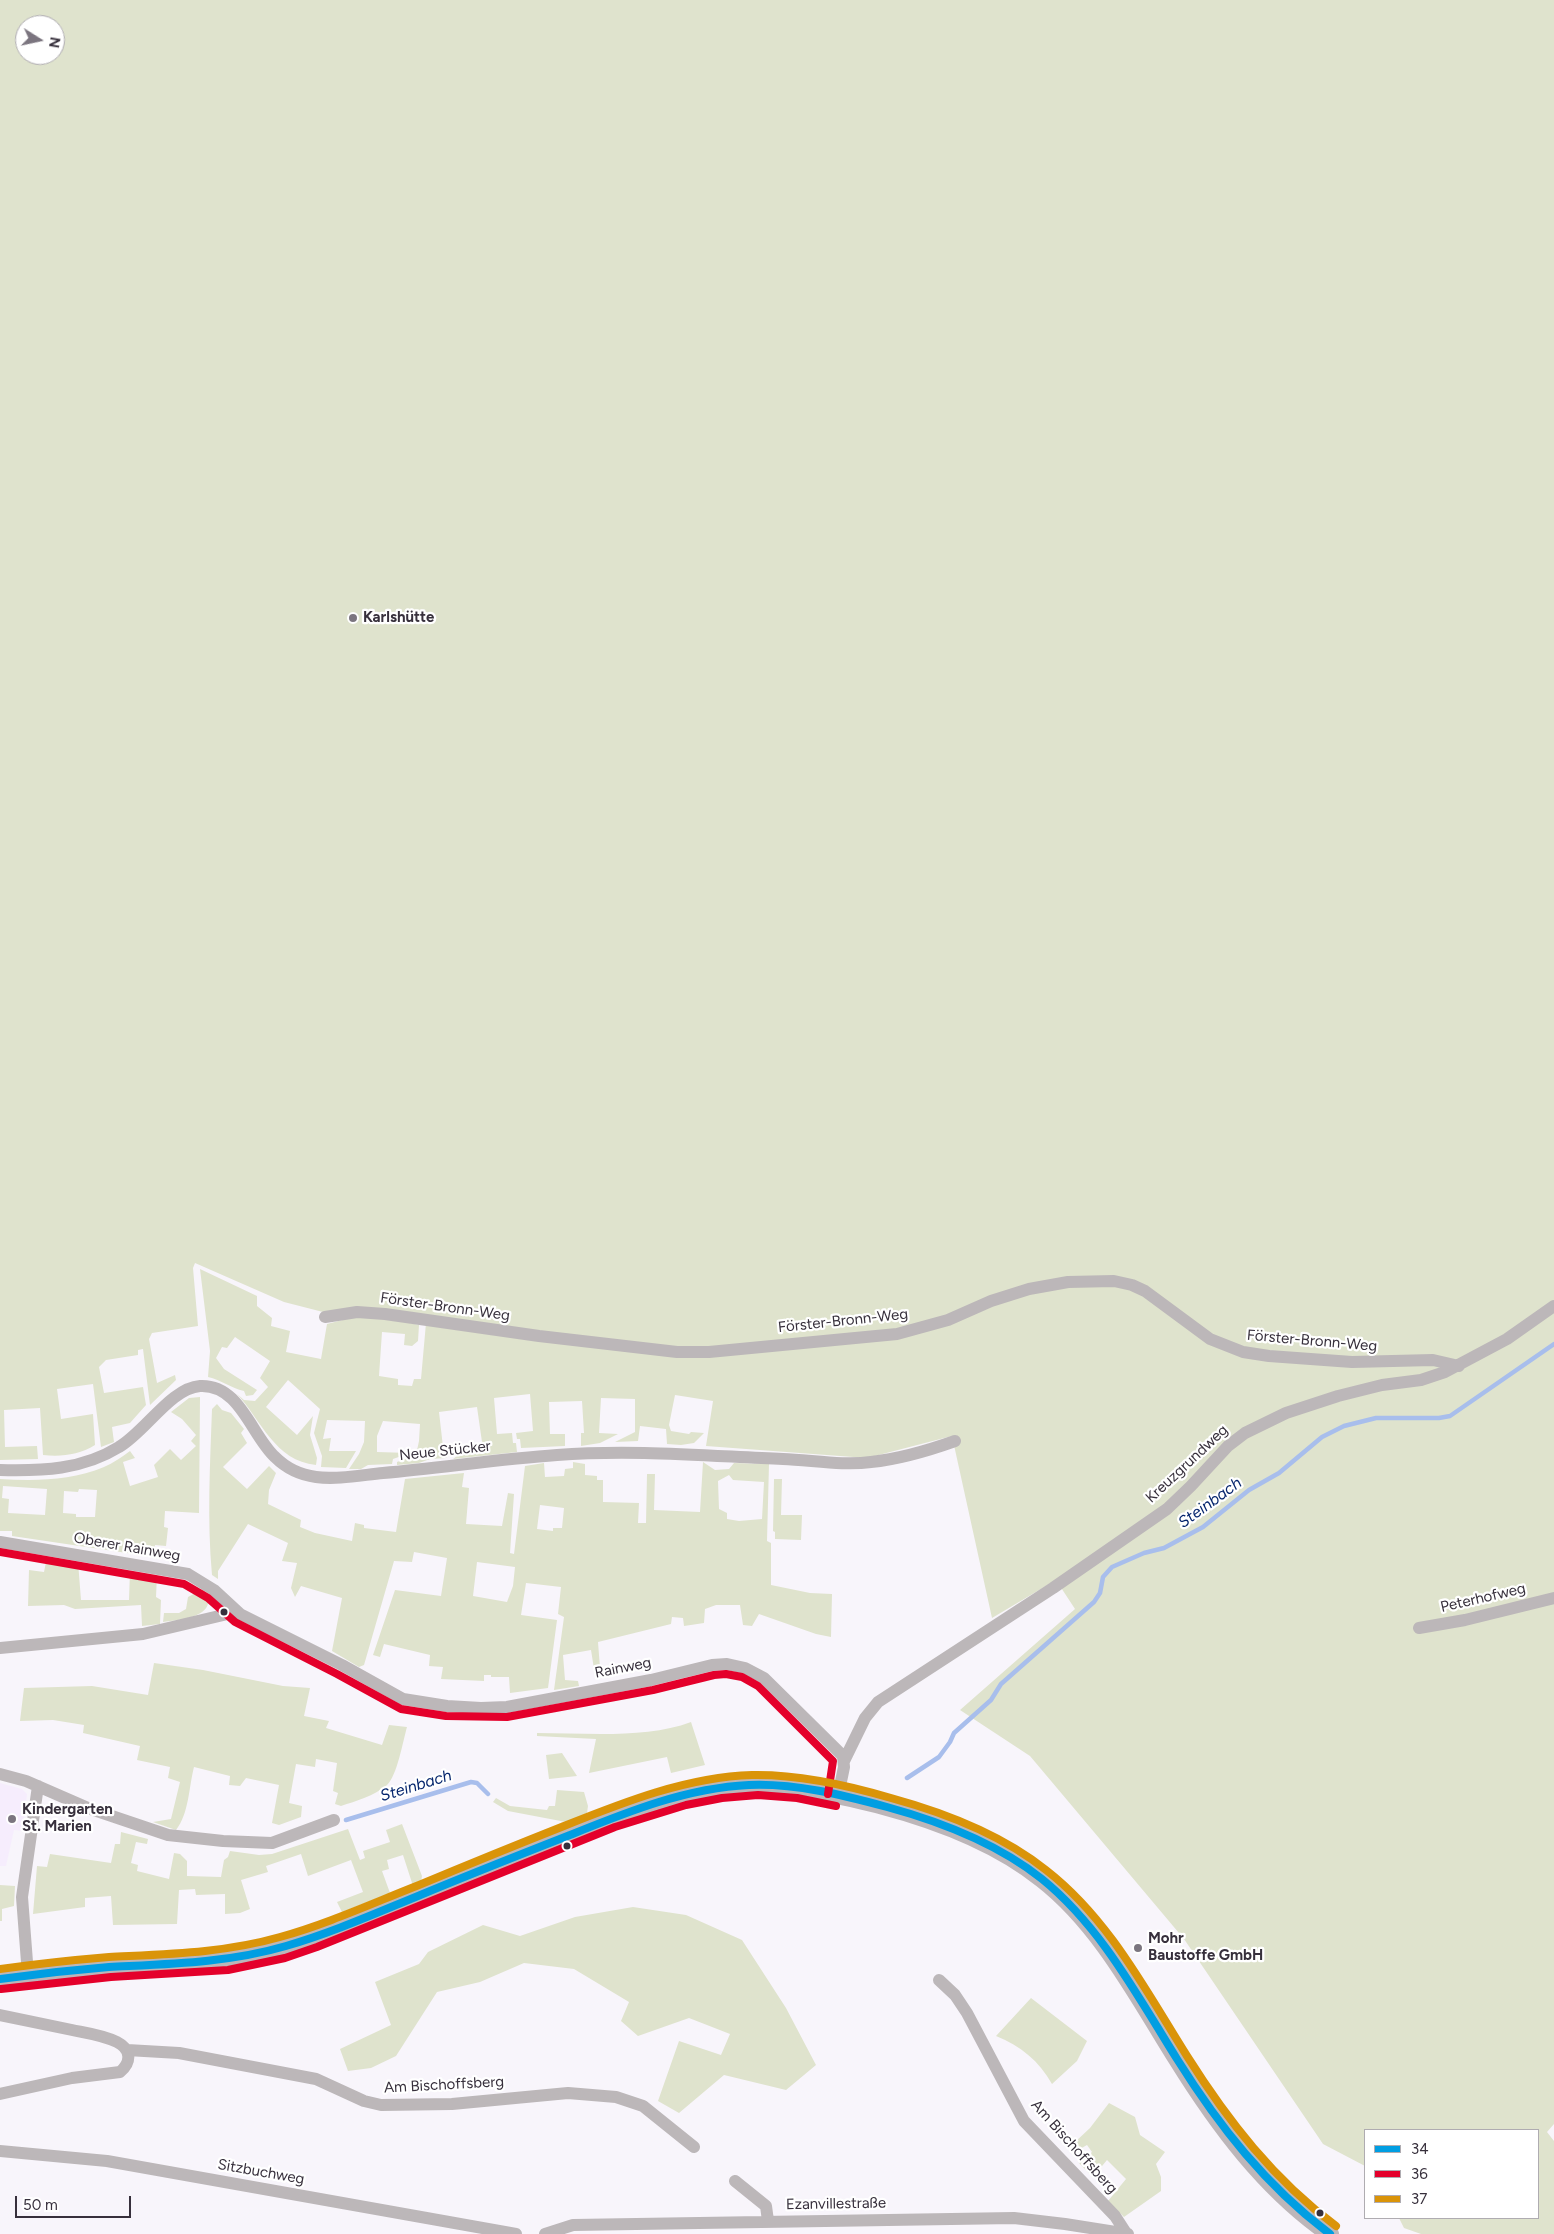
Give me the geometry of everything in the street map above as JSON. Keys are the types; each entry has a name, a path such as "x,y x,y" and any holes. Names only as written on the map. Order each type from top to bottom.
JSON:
{"main road":[{"path":"0,1979 110,1967 206,1962 253,1955 283,1948 313,1938 612,1818 650,1805 707,1790 760,1785 838,1796 894,1809 960,1832 1014,1859 1037,1874 1061,1895 1115,1962 1189,2078 1230,2136 1261,2173 1284,2196 1330,2234"}],"street":[{"name":"Förster-Bronn-Weg","path":"325,1318 356,1312 385,1314 539,1336 677,1352 709,1352 897,1334 948,1320 991,1300 1029,1289 1068,1282 1114,1281 1132,1285 1145,1291 1210,1339 1243,1352 1270,1356 1352,1362 1433,1360 1459,1366"},
{"name":"Kreuzgrundweg","path":"844,1761 865,1718 878,1702 1053,1588 1167,1509 1228,1446 1245,1433 1266,1422 1310,1405 1382,1385 1428,1378 1459,1366 1507,1339 1554,1306"},
{"name":"Neue Stücker","path":"0,1470 59,1470 101,1457 120,1447 138,1433 176,1396 188,1389 200,1386 221,1391 234,1401 265,1445 284,1465 297,1472 318,1477 578,1454 670,1455 868,1463 912,1455 956,1441"},
{"name":"Oberer Rainweg","path":"0,1542 188,1574 214,1590 236,1612"},
{"name":"Peterhofweg","path":"1419,1628 1466,1620 1554,1598"},
{"name":"Rainweg","path":"236,1612 342,1665 403,1700 447,1706 507,1707 651,1680 712,1665 735,1666 756,1674 769,1682 824,1740 839,1752 844,1761"},
{"path":"0,1648 143,1634 236,1612"},
{"path":"838,1796 844,1761"},
{"path":"0,1774 38,1786 88,1808 168,1835 223,1841 272,1843 334,1820"},
{"path":"28,1975 22,1897 38,1786"},
{"name":"Am Bischoffsberg","path":"939,1980 962,2004 1024,2121 1114,2216 1127,2234"},
{"path":"0,2015 98,2035 118,2042 127,2050 129,2058 128,2064 120,2072 72,2078 0,2094"},
{"name":"Am Bischoffsberg","path":"127,2050 179,2053 316,2080 364,2101 381,2105 452,2104 568,2093 616,2097 643,2106 694,2147"},
{"name":"Sitzbuchweg","path":"0,2151 107,2161 516,2234"},
{"path":"735,2181 766,2206 768,2221"},
{"name":"Ezanvillestraße","path":"545,2234 573,2225 1014,2218 1127,2234"}],"shaded area":[{"name":"Kindergarten St. Marien","path":"0,1783 22,1789 27,1794 23,1831 14,1830 6,1866 0,1866"}],"green space":[{"path":"0,0 1554,0 1554,2124 1547,2132 1554,2141 1554,2234 1421,2234 1404,2228 1400,2219 1539,2219 1539,2129 1364,2129 1364,2165 1323,2144 1184,1939 1030,1756 960,1710 1075,1609 1056,1580 992,1618 952,1436 867,1458 706,1446 713,1401 675,1395 669,1425 671,1431 689,1434 691,1432 704,1433 694,1443 681,1445 667,1444 666,1429 640,1426 638,1441 615,1442 635,1432 635,1399 601,1398 599,1433 618,1434 600,1443 581,1446 581,1433 584,1433 582,1401 549,1402 550,1434 565,1434 565,1446 521,1448 520,1439 517,1439 516,1433 533,1431 530,1394 494,1398 497,1434 512,1433 513,1443 516,1443 517,1452 453,1459 471,1446 482,1442 477,1407 439,1412 443,1447 462,1446 446,1458 430,1459 419,1463 397,1465 397,1462 416,1455 420,1424 383,1421 377,1436 377,1452 410,1453 393,1459 392,1464 368,1465 361,1469 349,1469 364,1442 365,1421 327,1420 323,1439 331,1438 329,1451 356,1451 346,1468 321,1467 322,1456 314,1433 320,1409 288,1380 266,1407 297,1435 313,1416 310,1435 317,1458 316,1465 302,1462 279,1448 237,1394 244,1400 255,1401 268,1387 260,1378 270,1361 235,1337 227,1348 222,1347 216,1358 224,1369 257,1390 253,1395 246,1396 244,1391 208,1377 210,1351 200,1269 257,1296 257,1306 272,1318 271,1326 290,1331 286,1352 321,1359 327,1324 358,1316 382,1317 419,1325 418,1341 412,1346 404,1345 405,1334 382,1332 379,1376 398,1379 398,1385 412,1386 414,1379 421,1379 426,1323 479,1332 481,1324 378,1308 323,1312 284,1302 195,1263 193,1268 198,1326 152,1333 149,1339 157,1383 175,1375 176,1380 150,1405 143,1349 138,1350 138,1355 106,1360 99,1367 104,1393 143,1387 146,1405 130,1423 112,1427 114,1442 101,1447 93,1384 57,1389 61,1419 93,1414 95,1445 83,1451 70,1454 43,1455 40,1408 4,1410 5,1447 37,1446 38,1459 0,1460"},
{"path":"200,1397 199,1513 165,1511 164,1527 168,1528 166,1546 155,1545 154,1557 12,1536 12,1531 0,1531 0,1479 39,1480 79,1475 104,1467 130,1451 135,1458 123,1462 130,1486 158,1477 154,1465 170,1449 181,1460 196,1446 191,1441 196,1435 182,1419 171,1412 189,1398","holes":["3,1486 47,1489 45,1515 8,1513 9,1499 2,1498","79,1489 97,1490 95,1517 76,1517 76,1514 63,1513 64,1491 78,1492"]},
{"path":"217,1404 222,1410 231,1413 244,1429 241,1433 247,1443 223,1467 247,1489 269,1466 276,1473 269,1490 268,1504 301,1520 300,1527 315,1533 352,1541 355,1523 364,1525 364,1528 396,1532 405,1479 464,1473 462,1487 469,1488 466,1524 502,1526 508,1493 514,1494 510,1553 514,1554 525,1466 544,1463 545,1477 564,1476 565,1469 573,1468 573,1462 585,1464 585,1475 597,1476 597,1480 603,1480 603,1502 639,1503 638,1523 646,1523 647,1474 655,1474 654,1510 700,1512 703,1462 715,1470 729,1469 734,1463 769,1464 767,1541 771,1543 771,1585 810,1593 832,1594 831,1637 816,1634 759,1614 752,1626 743,1625 740,1605 716,1605 705,1609 704,1623 684,1626 683,1618 672,1617 671,1624 598,1642 600,1668 594,1669 591,1650 563,1655 565,1680 578,1681 579,1686 554,1690 564,1617 558,1614 561,1587 526,1583 521,1615 557,1620 548,1688 510,1693 509,1677 491,1677 491,1675 484,1675 484,1681 441,1679 443,1667 429,1666 430,1655 384,1644 380,1657 373,1655 395,1590 441,1596 447,1558 414,1552 412,1562 394,1561 364,1665 359,1667 332,1651 342,1598 301,1586 295,1597 291,1588 297,1563 282,1561 288,1543 248,1524 218,1571 218,1579 212,1575 209,1513 212,1409","holes":["729,1475 733,1480 764,1482 762,1519 739,1521 727,1519 727,1513 719,1509 718,1481","540,1505 564,1508 562,1528 553,1528 553,1531 537,1529","477,1562 515,1567 513,1586 507,1602 473,1596"]},
{"path":"774,1479 782,1479 781,1515 802,1515 801,1540 775,1539 775,1532 773,1531"},
{"path":"47,1557 78,1562 81,1600 129,1600 130,1571 157,1575 156,1597 161,1600 160,1624 142,1626 141,1605 75,1609 64,1605 28,1606 29,1570 44,1572"},
{"path":"203,1589 208,1598 208,1605 204,1611 188,1618 163,1622 164,1613 179,1613 186,1609 188,1597"},
{"path":"154,1663 203,1670 283,1686 310,1688 304,1716 329,1721 326,1728 382,1745 389,1725 407,1727 394,1774 387,1785 376,1792 341,1806 335,1804 338,1793 333,1791 337,1763 316,1759 315,1767 296,1764 289,1803 302,1806 301,1817 279,1825 272,1823 279,1785 246,1778 240,1786 229,1785 230,1776 194,1767 184,1816 176,1830 153,1822 171,1819 180,1782 168,1778 170,1767 137,1760 140,1746 83,1733 84,1725 53,1720 20,1721 24,1688 92,1686 148,1695"},
{"path":"691,1722 705,1765 671,1773 667,1757 589,1773 596,1739 537,1736 537,1733 635,1733 655,1731"},
{"path":"562,1753 577,1776 549,1779 546,1755"},
{"path":"557,1790 584,1792 588,1806 587,1813 566,1822 508,1811 493,1802 496,1798 510,1806 547,1810 549,1806 555,1806"},
{"path":"402,1824 422,1876 421,1882 413,1886 403,1855 387,1860 389,1869 382,1871 390,1893 342,1912 337,1902 363,1892 351,1860 308,1876 301,1854 266,1866 268,1872 241,1880 250,1909 240,1913 225,1914 225,1894 196,1895 195,1889 179,1890 177,1924 113,1925 111,1896 85,1898 85,1907 33,1914 37,1866 47,1867 50,1854 111,1863 115,1844 120,1844 121,1832 148,1839 147,1844 136,1842 131,1863 138,1865 137,1871 169,1879 174,1853 180,1854 187,1861 187,1876 221,1877 224,1860 228,1857 230,1851 259,1855 272,1854 348,1829 360,1860 365,1858 363,1851 390,1842 386,1830"},
{"path":"0,1885 15,1886 14,1906 2,1909 2,1921 0,1921"},
{"path":"633,1907 686,1915 742,1940 786,2008 816,2065 786,2090 724,2075 679,2113 658,2101 679,2041 721,2055 730,2034 689,2018 638,2036 621,2021 629,2002 574,1969 524,1963 480,1982 437,1992 396,2056 371,2068 348,2071 340,2049 391,2025 375,1982 419,1964 428,1952 483,1925 520,1936 575,1917"},
{"path":"1031,1998 1087,2041 1077,2061 1052,2084 1041,2068 1028,2055 1013,2044 996,2036"},
{"path":"1109,2103 1135,2117 1140,2135 1165,2152 1156,2164 1161,2177 1161,2191 1124,2217 1108,2201 1126,2179 1107,2160 1093,2177 1079,2163 1092,2152 1087,2145 1080,2149 1074,2143 1090,2128"}],"waterway":[{"name":"Steinbach","path":"907,1778 939,1757 954,1733 991,1700 1001,1684 1094,1602 1100,1593 1103,1577 1112,1567 1144,1553 1164,1548 1203,1527 1249,1490 1279,1473 1322,1437 1344,1426 1376,1418 1439,1418 1450,1416 1554,1344"},
{"name":"Steinbach","path":"346,1820 471,1782 477,1783 488,1794"}],"transit line":[{"name":"36","path":"0,1552 184,1584 208,1598 235,1622 401,1709 446,1716 507,1717 653,1690 714,1675 726,1674 742,1677 758,1686 833,1761 828,1794"},
{"name":"37","path":"0,1969 95,1958 217,1950 259,1942 298,1932 333,1920 587,1817 656,1792 704,1780 752,1775 787,1776 823,1781 912,1804 972,1826 992,1835 1029,1857 1068,1889 1089,1911 1125,1957 1187,2056 1236,2126 1272,2169 1313,2208 1336,2226"},
{"name":"34","path":"0,1979 95,1968 198,1962 264,1952 336,1929 591,1826 657,1802 702,1791 749,1785 784,1786 819,1791 887,1807 948,1827 988,1844 1025,1866 1042,1879 1082,1918 1117,1963 1193,2084 1245,2154 1285,2196 1330,2234"},
{"name":"36","path":"1,1989 111,1977 228,1970 285,1958 317,1947 615,1827 686,1805 722,1798 758,1795 797,1798 836,1806"}],"place":[{"name":"Karlshütte","path":"353,618"},
{"name":"Kindergarten St. Marien","path":"12,1819"},
{"name":"Mohr Baustoffe GmbH","path":"1138,1948"}]}
